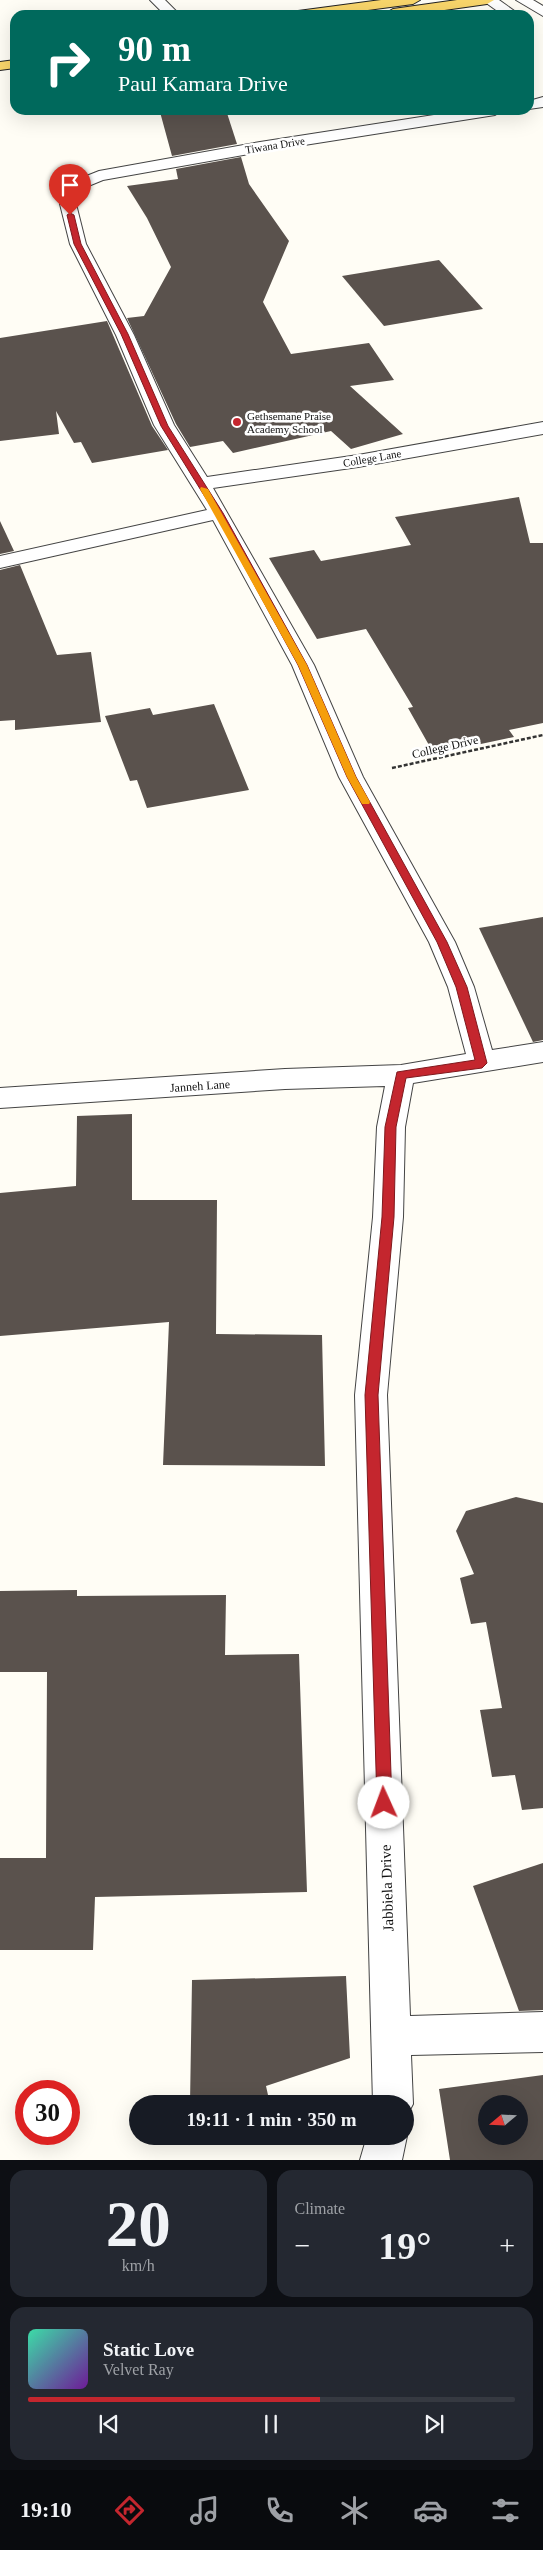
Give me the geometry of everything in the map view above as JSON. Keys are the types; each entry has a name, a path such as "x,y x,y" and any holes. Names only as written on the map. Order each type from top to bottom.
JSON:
{"main road":[{"path":"336,10 413,0"},
{"path":"417,10 488,0"}],"street":[{"path":"157,0 168,10"},
{"path":"488,0 505,10"},
{"path":"523,0 543,12"},
{"name":"Tiwana Drive","path":"201,484 164,426 125,334 78,244 68,204 80,184 99,176 260,147 463,115"},
{"name":"College Lane","path":"201,484 358,461 543,428"},
{"path":"201,484 303,665 352,777 442,942 461,987 482,1063"},
{"path":"0,562 219,513"},
{"name":"Janneh Lane","path":"0,1098 285,1079 401,1075 543,1052"},
{"name":"Jabbiela Drive","path":"393,2095 371,1395 388,1217 391,1127 401,1075"},
{"path":"391,2036 543,2032"},
{"path":"380,2160 384,2145"}],"path":[{"name":"College Drive","path":"352,777 543,735"}],"building":[{"path":"161,115 228,115 237,144 172,156"},
{"path":"241,157 249,184 289,241 263,302 291,354 369,343 394,380 350,386 403,434 351,449 331,431 233,453 223,441 190,447 176,424 127,318 144,316 171,267 147,218 127,186 178,179 176,169"},
{"path":"439,260 483,309 384,326 342,276"},
{"path":"107,321 152,426 168,450 92,463 81,442 74,443 56,411 59,434 0,441 0,338"},
{"path":"519,497 530,543 543,543 543,723 509,730 514,737 434,754 408,708 413,707 366,629 317,639 269,558 314,550 321,561 411,545 395,517"},
{"path":"0,521 14,551 0,554"},
{"path":"20,565 57,655 91,652 101,722 15,730 15,720 0,721 0,570"},
{"path":"214,704 249,790 147,808 137,780 130,781 105,716 150,708 153,715"},
{"path":"543,917 543,1040 533,1042 479,928"},
{"path":"132,1114 132,1200 217,1200 216,1334 322,1335 325,1466 163,1465 169,1322 0,1336 0,1193 76,1186 77,1116"},
{"path":"516,1497 543,1503 543,1808 522,1810 515,1775 492,1777 480,1710 502,1708 486,1622 471,1624 460,1578 474,1574 456,1531 466,1511"},
{"path":"77,1590 77,1596 226,1595 225,1655 299,1654 307,1892 95,1897 93,1950 0,1950 0,1858 46,1858 47,1672 0,1672 0,1591"},
{"path":"543,1863 543,2010 519,2011 473,1886"},
{"path":"346,1976 350,2058 266,2086 268,2095 190,2095 192,1980"},
{"path":"543,2075 543,2160 450,2160 439,2089"}],"slow traffic":[{"path":"204,489 303,665 352,777 365,802"}],"place":[{"name":"Gethsemane Praise Academy School","path":"237,422"}],"route":[{"path":"70,215 78,244 125,334 164,426 219,513 303,665 352,777 442,942 461,987 482,1063 401,1075 391,1127 388,1217 371,1395 384,1803"}]}
